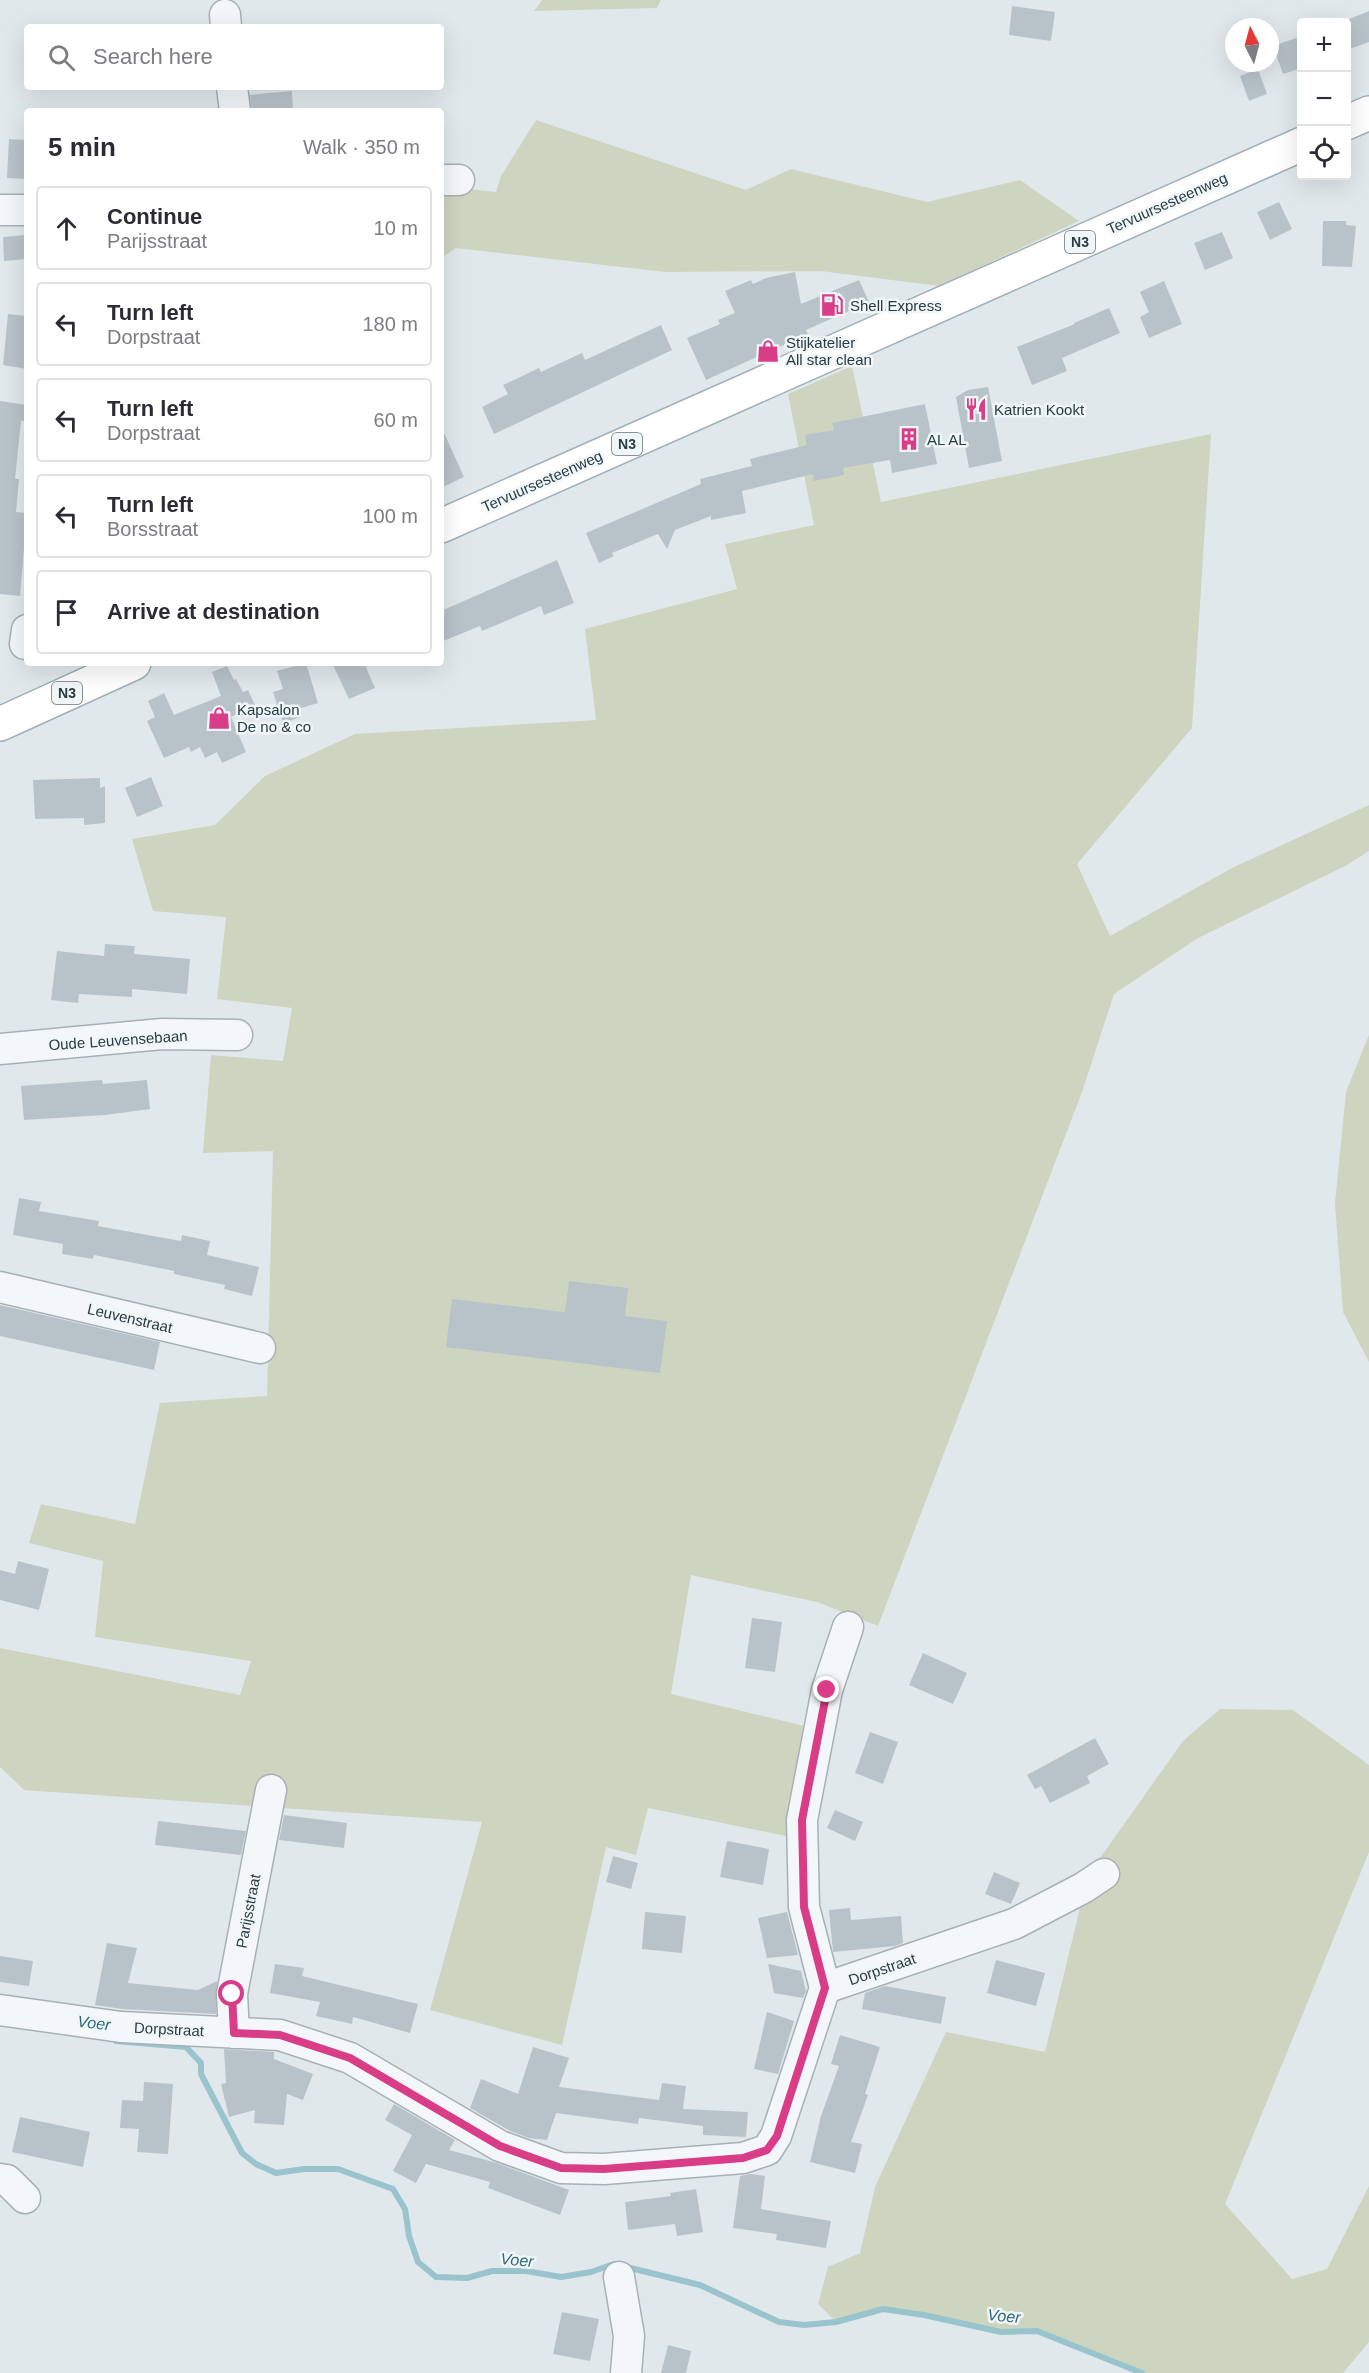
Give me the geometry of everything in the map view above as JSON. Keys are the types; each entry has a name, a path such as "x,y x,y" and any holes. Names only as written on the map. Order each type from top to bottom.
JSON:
{"main road":[{"name":"Tervuursesteenweg","path":"444,525 1297,146"},
{"name":"N3","path":"0,723 127,666"}],"street":[{"path":"232,90 235,108"},
{"path":"0,210 24,210"},
{"name":"Oude Leuvensebaan","path":"0,1049 162,1034 237,1035"},
{"name":"Leuvenstraat","path":"0,1287 260,1348"},
{"path":"825,1988 804,1907 802,1820 827,1690 848,1627"},
{"name":"Parijsstraat","path":"234,2033 232,1994 271,1790"},
{"name":"Dorpstraat","path":"0,2010 121,2027 280,2035 350,2058 500,2146 561,2168 604,2169 743,2158 767,2150 777,2136 825,1988 1014,1924 1083,1888 1104,1874"},
{"path":"0,2180 7,2180 25,2198"},
{"path":"619,2277 628,2336 626,2373"}],"green space":[{"path":"542,0 661,0 657,8 534,11"},
{"path":"536,120 746,190 791,169 927,202 1020,180 1079,221 939,286 821,271 665,272 456,248 444,256 444,186 496,192 501,176"},
{"path":"852,366 881,502 1211,434 1192,728 1077,864 1110,936 1232,868 1369,805 1369,851 1347,865 1198,938 1114,994 1082,1092 878,1626 817,1602 691,1575 671,1694 813,1728 796,1838 648,1808 636,1855 606,1847 562,2045 430,2010 482,1822 24,1790 0,1767 0,1648 240,1695 251,1661 95,1637 103,1561 29,1543 41,1504 135,1524 160,1403 267,1396 273,1151 203,1153 211,1055 283,1061 292,1008 217,999 226,917 153,911 132,839 215,825 265,776 355,734 596,720 585,629 737,589 725,544 814,525 788,394"},
{"path":"1369,1035 1369,1362 1343,1312 1335,1203 1346,1092"},
{"path":"1220,1709 1293,1710 1369,1765 1369,1852 1225,2204 1292,2279 1327,2269 1369,2186 1369,2342 1343,2373 1140,2373 1037,2331 1001,2332 924,2315 883,2309 836,2322 818,2304 828,2267 860,2253 875,2187 946,2032 1045,2052 1088,1875 1183,1741"}],"building":[{"path":"1012,6 1055,12 1051,41 1009,35"},
{"path":"1369,11 1369,42 1351,49 1351,18"},
{"path":"1297,38 1297,70 1283,74 1279,63 1279,44"},
{"path":"1250,72 1259,72 1267,94 1249,101 1240,76"},
{"path":"292,91 293,108 252,108 250,95"},
{"path":"9,139 24,140 24,179 7,178"},
{"path":"1279,202 1292,229 1270,240 1257,212"},
{"path":"1323,221 1346,221 1346,225 1356,226 1352,267 1322,266"},
{"path":"1222,232 1233,258 1205,270 1194,243"},
{"path":"24,235 24,259 4,261 3,237"},
{"path":"795,272 801,304 859,280 869,302 806,330 808,334 706,380 687,338 720,324 718,320 735,313 725,291 751,280 753,284 766,278"},
{"path":"1164,281 1182,324 1149,338 1140,317 1149,312 1140,292"},
{"path":"1109,308 1120,333 1062,358 1067,371 1032,385 1017,347"},
{"path":"8,314 24,316 24,368 3,365"},
{"path":"661,325 672,350 494,434 482,407 508,394 503,385 539,368 541,372 582,353 585,360"},
{"path":"988,387 1002,461 969,468 956,397 968,390"},
{"path":"0,401 24,405 24,421 21,421 15,479 19,479 16,512 24,513 24,549 20,596 0,594"},
{"path":"925,404 937,464 892,473 890,460 843,468 844,475 814,481 813,474 742,491 746,513 711,520 711,516 675,530 667,549 658,534 612,553 614,556 599,563 586,533 701,484 700,479 752,466 750,459 807,445 805,435 834,430 832,423"},
{"path":"444,433 464,477 444,487"},
{"path":"557,560 574,603 544,615 541,606 482,631 480,626 444,641 444,610"},
{"path":"227,666 243,692 248,690 255,705 231,717 246,752 222,763 217,752 205,758 200,747 191,752 189,747 164,758 147,721 155,717 148,701 164,693 174,715 221,696 212,672"},
{"path":"295,666 307,666 318,703 298,709 301,717 283,723 273,692 283,689 277,671"},
{"path":"333,666 365,666 375,688 349,699"},
{"path":"151,777 163,806 137,817 125,788"},
{"path":"100,778 100,788 105,786 105,823 84,825 84,818 35,819 33,780"},
{"path":"105,944 135,946 134,954 190,959 187,994 132,989 132,997 79,994 78,1003 51,1000 57,951 104,956"},
{"path":"102,1080 103,1084 147,1080 150,1109 105,1115 24,1120 21,1086"},
{"path":"19,1198 41,1202 39,1211 99,1221 98,1226 181,1241 182,1235 210,1241 207,1255 259,1267 252,1296 224,1289 225,1285 174,1274 174,1271 94,1255 93,1259 62,1254 63,1244 13,1235"},
{"path":"569,1281 628,1288 625,1316 667,1321 660,1373 446,1347 452,1299 565,1312"},
{"path":"0,1305 160,1342 154,1370 0,1336"},
{"path":"18,1561 49,1569 39,1610 0,1600 0,1570 15,1574"},
{"path":"752,1618 782,1622 775,1672 745,1668"},
{"path":"923,1653 967,1673 953,1704 909,1685"},
{"path":"870,1732 898,1742 883,1784 855,1773"},
{"path":"1095,1738 1109,1764 1087,1776 1090,1783 1050,1803 1041,1786 1035,1789 1027,1775"},
{"path":"835,1810 863,1822 855,1841 827,1828"},
{"path":"284,1815 347,1823 344,1848 279,1840"},
{"path":"158,1821 246,1831 241,1855 155,1845"},
{"path":"727,1841 769,1849 763,1885 720,1877"},
{"path":"613,1856 638,1863 631,1889 606,1882"},
{"path":"994,1872 1020,1883 1011,1904 985,1894"},
{"path":"850,1908 851,1920 901,1916 903,1943 895,1946 833,1952 829,1910"},
{"path":"645,1912 686,1916 682,1953 642,1949"},
{"path":"787,1912 798,1955 767,1958 758,1918"},
{"path":"107,1943 137,1948 128,1983 198,1990 217,1981 216,2014 122,2009 95,2005"},
{"path":"0,1956 33,1961 29,1986 0,1982"},
{"path":"996,1960 1045,1973 1036,2006 987,1993"},
{"path":"275,1964 304,1968 302,1976 418,2004 410,2033 353,2017 352,2024 316,2016 320,2002 270,1993"},
{"path":"768,1964 801,1971 806,1991 803,1998 774,1993"},
{"path":"885,1986 946,1997 941,2024 862,2009 865,1993"},
{"path":"767,2012 794,2021 778,2074 754,2069"},
{"path":"840,2035 880,2047 865,2094 868,2095 851,2142 862,2144 855,2173 810,2162 821,2116 839,2066 831,2064"},
{"path":"533,2047 569,2058 559,2087 659,2100 662,2083 686,2086 683,2109 748,2112 746,2137 703,2135 703,2126 639,2118 638,2124 556,2113 547,2140 529,2138 510,2131 470,2108 481,2079 518,2094"},
{"path":"224,2049 274,2052 274,2059 313,2074 303,2100 287,2094 284,2125 254,2123 255,2110 229,2117 221,2084 226,2083"},
{"path":"144,2082 173,2084 168,2154 137,2152 139,2129 120,2128 122,2100 143,2101"},
{"path":"394,2104 455,2140 449,2150 497,2163 569,2190 560,2215 488,2188 490,2182 426,2164 416,2183 393,2171 412,2135 385,2120"},
{"path":"20,2117 90,2132 83,2167 12,2152"},
{"path":"750,2174 765,2176 761,2209 831,2221 826,2248 776,2240 777,2234 733,2228 740,2176"},
{"path":"696,2189 703,2232 677,2236 675,2224 628,2230 625,2202 671,2196 670,2193"},
{"path":"562,2312 599,2319 590,2361 553,2354"},
{"path":"668,2345 691,2351 686,2373 661,2373"}],"waterway":[{"name":"Voer","path":"116,2041 186,2047 201,2063 201,2074 242,2153 256,2164 276,2173 304,2169 338,2169 393,2189 405,2209 409,2236 418,2262 436,2277 467,2278 492,2271 526,2271 561,2277 591,2272 614,2264 700,2285 779,2322 804,2325 836,2322 883,2309 924,2315 1001,2332 1037,2331 1142,2373"}],"place":[{"name":"Shell Express","path":"832,305"},
{"name":"Stijkatelier All star clean","path":"768,351"},
{"name":"Katrien Kookt","path":"976,409"},
{"name":"AL AL","path":"909,439"},
{"name":"Kapsalon De no & co","path":"219,718"}],"route":[{"path":"232,1994 234,2033 280,2035 350,2058 500,2146 561,2168 604,2169 743,2158 767,2150 777,2136 825,1988 804,1907 802,1820 827,1690"}]}
